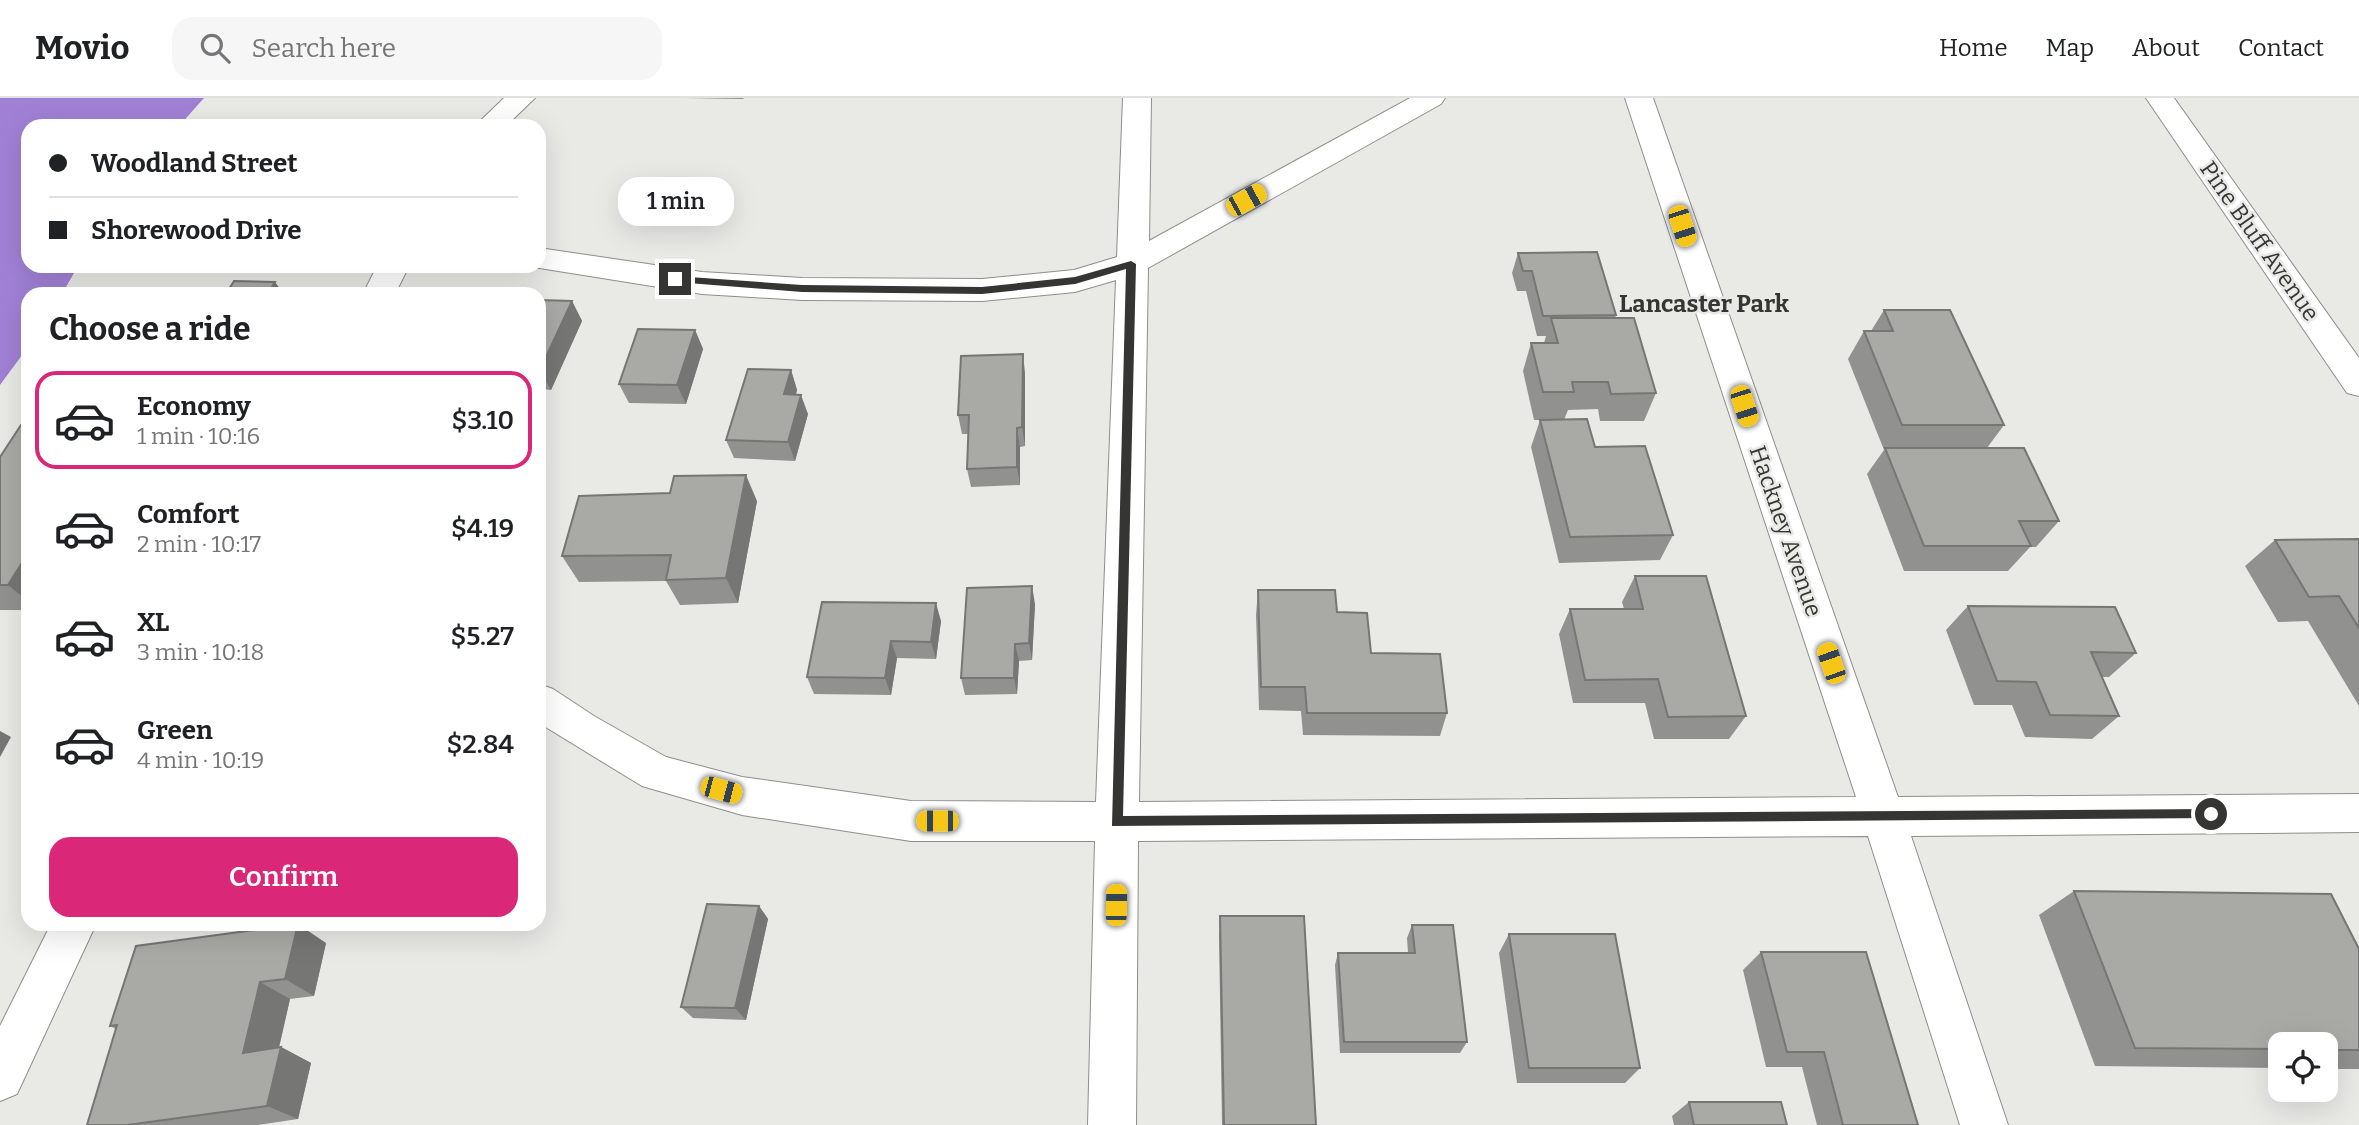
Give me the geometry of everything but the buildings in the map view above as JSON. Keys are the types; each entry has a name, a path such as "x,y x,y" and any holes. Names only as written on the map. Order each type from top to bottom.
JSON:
{"street":[{"path":"497,119 521,98"},
{"path":"1112,1125 1117,822 1137,98"},
{"path":"546,260 702,283 802,289 982,290 1075,281 1131,264 1431,98"},
{"name":"Hackney Avenue","path":"1639,98 1883,816 1984,1125"},
{"name":"Pine Bluff Avenue","path":"2160,98 2359,384"},
{"path":"546,706 580,729 657,773 742,796 911,821 1117,822 2359,813"},
{"path":"0,1077 71,931"}],"shaded area":[{"path":"0,98 204,98 185,119 21,119 21,273 74,273 66,287 21,287 21,356 0,385"}],"district":[{"name":"Lancaster Park","path":"1704,304"}],"route":[{"path":"675,279 802,289 982,290 1075,281 1131,264 1117,822 2211,814"}]}
